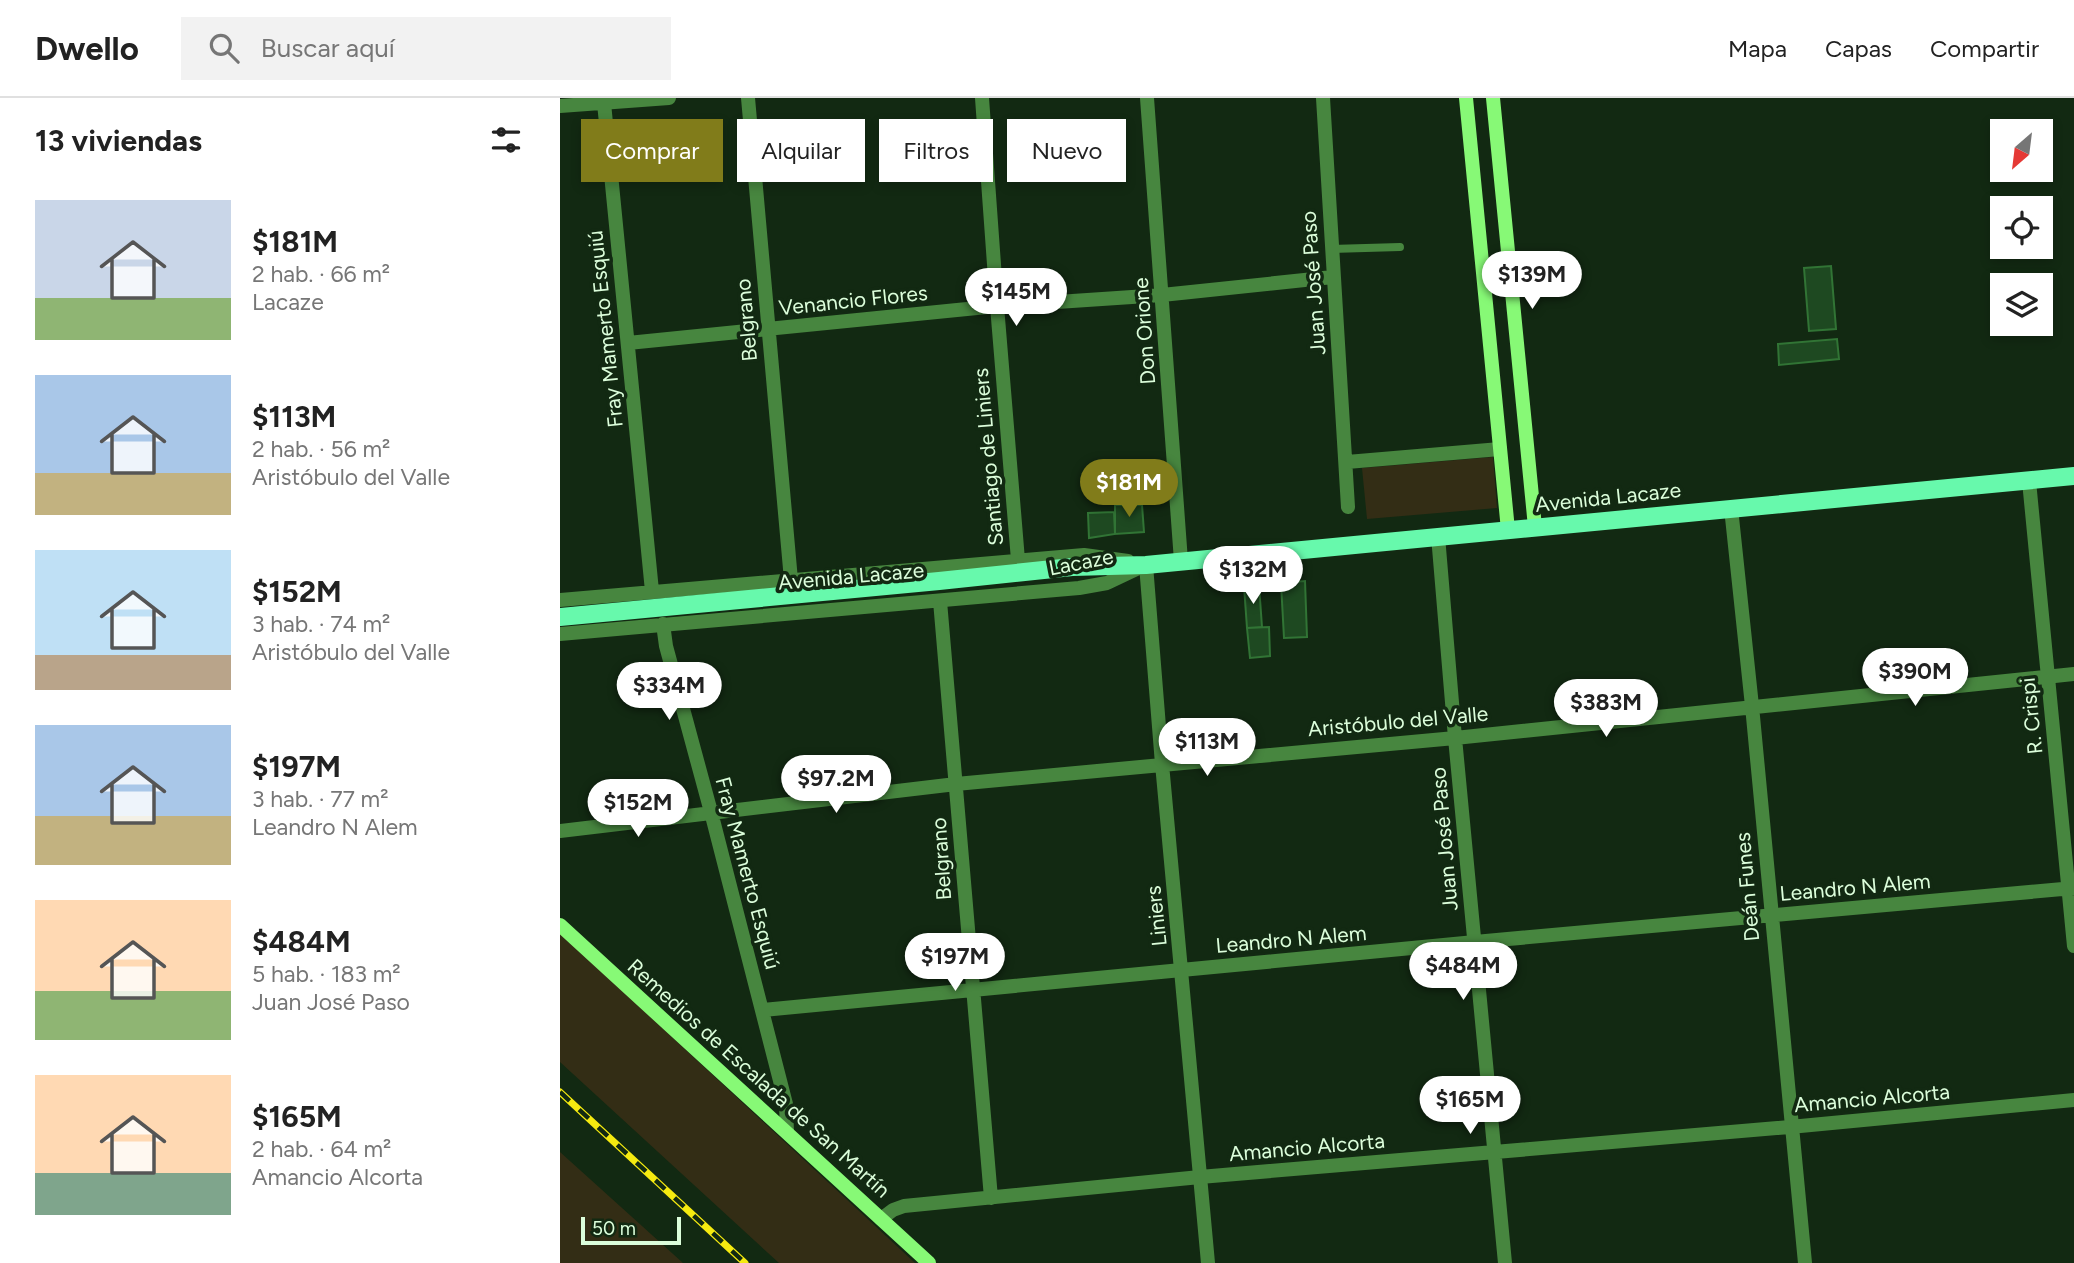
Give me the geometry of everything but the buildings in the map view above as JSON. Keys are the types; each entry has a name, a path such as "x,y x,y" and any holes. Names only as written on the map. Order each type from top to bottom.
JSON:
{"main road":[{"path":"1466,98 1508,530"},
{"path":"1493,98 1535,527"},
{"name":"Avenida Lacaze","path":"560,626 939,591 1072,567 1146,565 2074,476"},
{"name":"Avenida Lacaze","path":"560,617 939,591"},
{"name":"Remedios de Escalada de San Martín","path":"560,925 929,1263"}],"street":[{"path":"560,106 669,98"},
{"name":"Belgrano","path":"748,98 791,580"},
{"name":"Santiago de Liniers","path":"982,98 1018,560"},
{"name":"Don Orione","path":"1147,98 1181,561"},
{"name":"Juan José Paso","path":"1323,98 1348,507"},
{"name":"Fray Mamerto Esquiú","path":"604,103 652,592"},
{"name":"Venancio Flores","path":"628,343 997,306 1162,295 1333,277"},
{"path":"1347,462 1500,449"},
{"name":"R. Crispi","path":"2029,481 2071,889 2074,946"},
{"name":"Deán Funes","path":"1731,508 1805,1263"},
{"name":"Juan José Paso","path":"1438,536 1505,1263"},
{"name":"Lacaze","path":"560,600 1091,555 1146,565"},
{"name":"Liniers","path":"1146,565 1208,1263"},
{"path":"560,634 939,591"},
{"name":"Belgrano","path":"939,591 991,1198"},
{"name":"Fray Mamerto Esquiú","path":"663,624 666,646 787,1107 787,1132"},
{"name":"Aristóbulo del Valle","path":"560,831 956,784 1455,738 2074,674"},
{"name":"Leandro N Alem","path":"763,1010 2071,889"},
{"name":"Amancio Alcorta","path":"881,1219 904,1206 1200,1177 2074,1100"}],"lane":[{"path":"1331,249 1400,247"}],"shaded area":[{"path":"1493,457 1497,508 1367,519 1362,468"},
{"path":"560,933 915,1263 779,1263 560,1062"},
{"path":"560,1152 683,1263 560,1263"}],"railway":[{"path":"560,1092 745,1263"}]}
